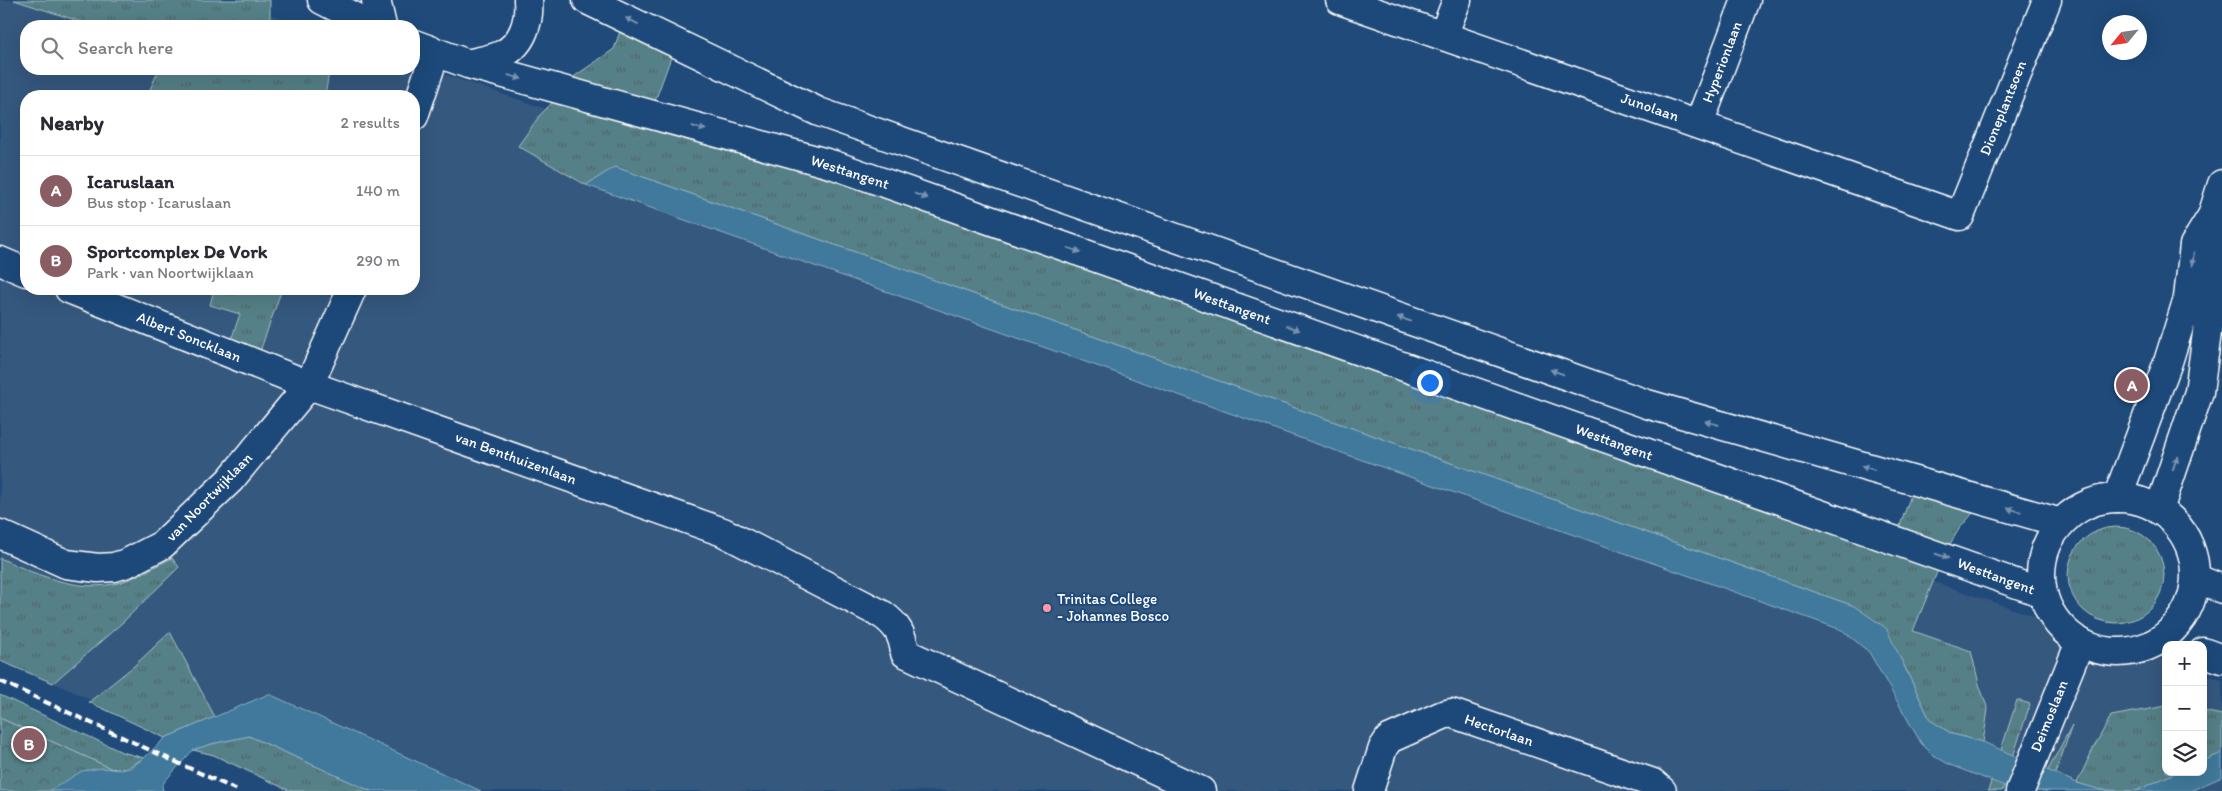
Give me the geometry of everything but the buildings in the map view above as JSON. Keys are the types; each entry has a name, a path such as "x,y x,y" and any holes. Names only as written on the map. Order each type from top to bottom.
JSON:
{"main road":[{"path":"322,0 361,20"},
{"path":"376,0 381,20"},
{"path":"468,64 503,54 514,46 523,34 530,14 528,0"},
{"path":"587,0 818,112 1647,404 2061,523"},
{"name":"Junolaan","path":"1340,0 1960,216"},
{"path":"1444,36 1457,0"},
{"name":"Hyperionlaan","path":"1698,124 1746,0"},
{"name":"Dioneplantsoen","path":"1960,216 2047,0"},
{"path":"418,90 424,48"},
{"name":"Westtangent","path":"424,48 468,64 834,165 2043,593"},
{"path":"2116,498 2168,362 2188,298 2194,245 2212,216 2222,184"},
{"path":"2159,510 2199,392 2218,250 2212,216"},
{"path":"0,261 20,269"},
{"name":"Albert Soncklaan","path":"84,295 309,385"},
{"name":"van Noortwijklaan","path":"0,534 66,564 98,568 114,567 145,555 162,545 230,480 309,385 349,295"},
{"name":"van Benthuizenlaan","path":"309,385 723,532 893,622 900,632 905,653 1202,791"},
{"path":"2162,643 2123,652 2093,648 2080,642 2063,629 2051,612 2043,593 2042,563 2046,548 2061,523 2086,504 2116,498 2131,499 2159,510 2175,522 2186,539 2193,558 2195,578 2193,595 2186,611 2176,626 2174,641"},
{"path":"2195,578 2222,588"},
{"name":"Deimoslaan","path":"2020,791 2080,642"},
{"path":"2207,653 2222,659"},
{"name":"Hectorlaan","path":"1369,791 1383,748 1389,739 1451,713 1653,783 1662,791"}],"shaded area":[{"path":"0,0 227,0 286,20 20,20 20,75 420,75 420,66 2162,660 2162,776 2207,776 2207,675 2222,680 2222,791 288,791 0,658"},
{"path":"615,167 1854,606 1886,628 1930,720 1952,734 1983,742 2077,783 2101,790 2129,791 2018,791 1950,765 1933,755 1921,743 1869,652 1842,630 586,185"},
{"path":"269,694 481,791 371,791 249,736 193,750 165,781 162,786 163,791 49,791 82,771 102,768 120,770 130,768 144,758 165,738"},
{"path":"2222,753 2222,777 2190,791 2136,791 2168,776 2207,776 2207,759"}],"green space":[{"path":"14,0 270,0 270,20 76,20"},
{"path":"621,28 673,52 654,104 570,83 572,78 614,49"},
{"path":"156,75 328,75 326,90 150,90"},
{"path":"557,98 652,124 931,208 1938,570 1913,631 1971,651 1988,710 1983,742 1952,734 1930,720 1901,659 1854,606 615,167 586,185 518,146 540,115"},
{"path":"212,295 280,295 259,354 230,343 240,314 210,305"},
{"path":"1913,489 1973,513 1959,529 1946,551 1897,534"},
{"path":"2116,527 2134,531 2150,541 2160,557 2164,575 2160,593 2150,609 2134,619 2116,623 2098,619 2082,609 2072,593 2068,575 2072,557 2082,541 2098,531"},
{"path":"0,558 64,582 97,586 114,584 130,579 172,558 179,567 123,622 53,683 0,661"},
{"path":"170,632 215,717 165,738 89,702 134,666"},
{"path":"0,695 122,752 144,758 125,769 102,768 0,725"},
{"path":"2017,700 2030,704 2002,791 1988,791"},
{"path":"2162,707 2162,776 2168,776 2136,791 2101,790 2077,783 2111,716"},
{"path":"2207,712 2222,715 2222,753 2207,759"},
{"path":"0,718 115,770 61,791 0,791"},
{"path":"2072,725 2050,791 2037,791"},
{"path":"249,736 371,791 290,791 214,755 193,750"}],"railway":[{"path":"0,681 239,791"}],"place":[{"name":"Icaruslaan","path":"2132,385"},
{"name":"Trinitas College - Johannes Bosco","path":"1047,608"},
{"name":"Sportcomplex De Vork","path":"29,744"}]}
